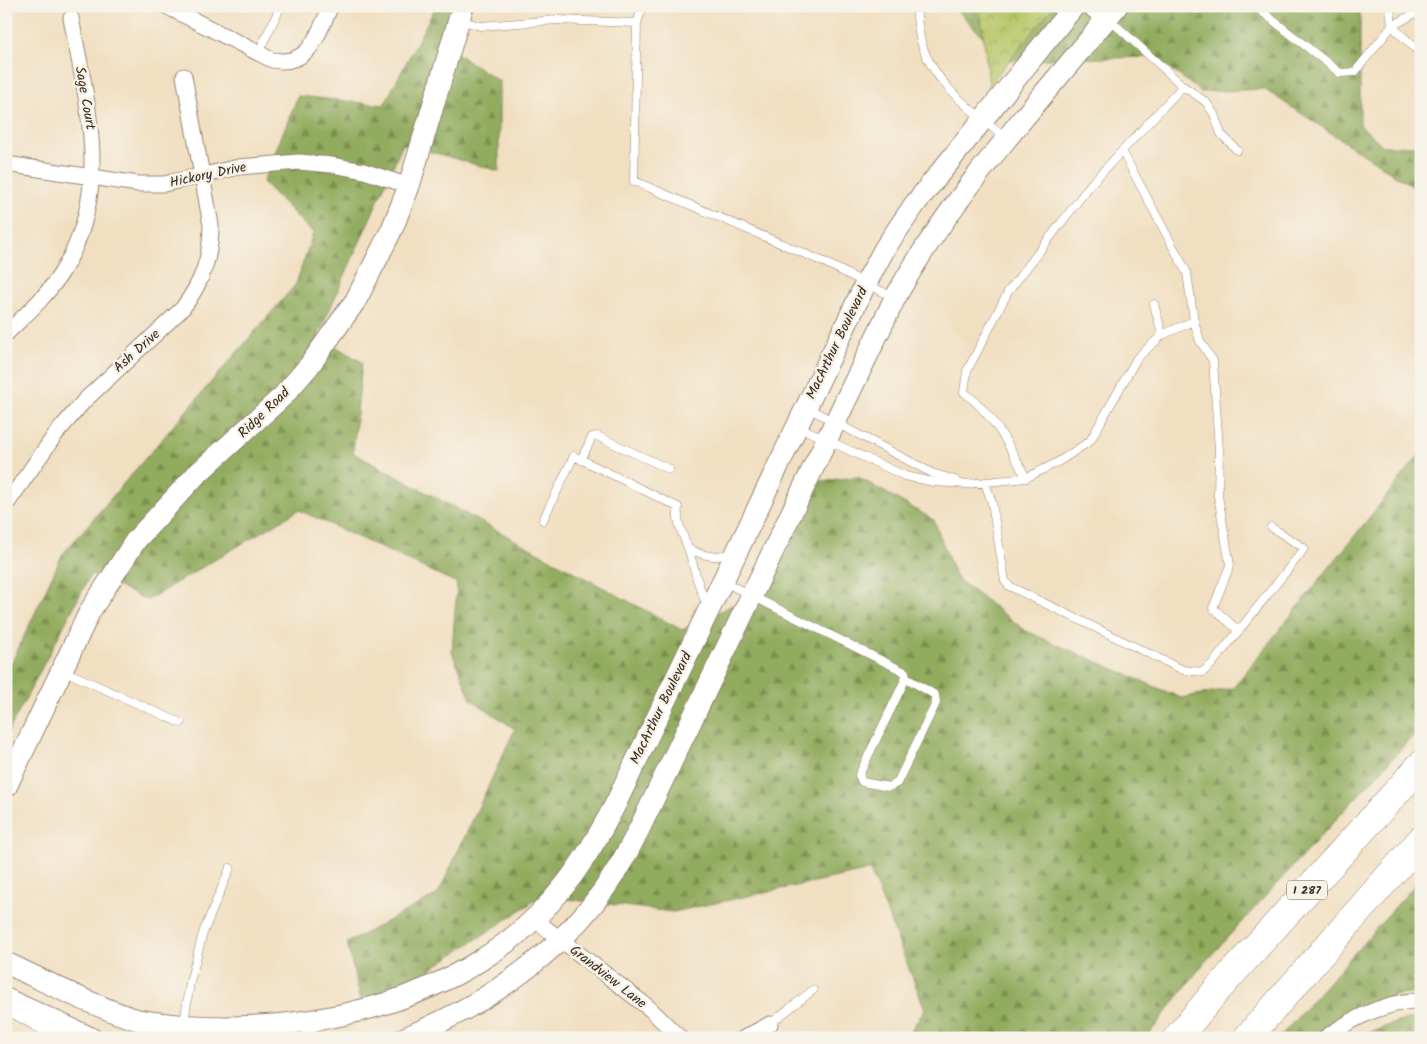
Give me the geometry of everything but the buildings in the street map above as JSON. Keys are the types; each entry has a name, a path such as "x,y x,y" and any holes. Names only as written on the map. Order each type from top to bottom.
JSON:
{"highway":[{"name":"I 287","path":"1177,1038 1223,983 1421,765"},
{"path":"1247,1038 1421,840"}],"main road":[{"name":"MacArthur Boulevard","path":"6,963 96,1005 139,1020 183,1030 227,1034 310,1034 383,1012 424,994 465,972 500,948 534,919 564,886 592,847 710,608 866,283 885,248 915,204 1074,6"},
{"path":"405,1038 438,1024 483,1000 523,972 560,939 591,905 620,864 752,596 895,298 941,223 1008,140 1106,10"},
{"name":"Ridge Road","path":"6,787 90,611 136,540 196,475 282,396 334,334 375,265 409,186 460,13"},
{"path":"6,999 91,1038"}],"street":[{"path":"166,6 259,51 272,60 284,62 303,56 310,48 331,6"},
{"name":"Sage Court","path":"6,334 42,299 59,276 72,254 83,227 93,178 93,140 71,18"},
{"name":"Ash Drive","path":"6,505 55,435 84,401 182,309 194,294 204,276 211,242 211,225 184,76"},
{"name":"Hickory Drive","path":"6,164 138,184 164,184 239,167 299,162 332,165 364,171 409,186"},
{"name":"Grandview Lane","path":"534,919 649,1008 680,1038"},
{"path":"1325,1038 1365,1014 1386,1006 1421,1000"},
{"path":"744,1038 770,1024"}],"lane":[{"path":"259,51 281,6"},
{"path":"643,6 637,23 634,182 824,262 895,298"},
{"path":"916,6 922,44 934,70 953,93 1008,140"},
{"path":"1255,6 1340,73 1355,72 1392,26 1417,10 1421,10"},
{"path":"1390,6 1392,26 1420,53"},
{"path":"1106,10 1183,86 1206,102 1214,114 1221,134 1237,150"},
{"path":"460,13 480,26 557,20 637,23"},
{"path":"1026,478 1002,431 979,404 964,392 967,371 1008,292 1091,184 1183,86"},
{"path":"1122,151 1187,273 1194,321 1200,341 1214,361 1218,496 1230,565 1213,608 1239,631"},
{"path":"1154,304 1162,335"},
{"path":"802,417 831,431 905,476 934,482 967,484 1026,478 1058,462 1090,441 1137,358 1162,335 1194,321"},
{"path":"802,417 932,473 967,484"},
{"path":"581,460 592,437 597,436 669,468"},
{"path":"543,520 574,456 678,507 677,515 682,534 689,549 699,586 710,608"},
{"path":"985,483 992,503 1005,580 1009,586 1183,670 1203,672 1212,664 1304,548 1271,527"},
{"path":"689,549 706,556 724,556 737,551"},
{"path":"722,582 905,672 906,678 860,775 862,782 888,787 897,783 936,702 935,695 906,678"},
{"path":"62,670 181,723"},
{"path":"183,1030 190,982 202,933 230,868"},
{"path":"770,1024 813,990"},
{"path":"6,1010 56,1038"}],"green space":[{"path":"436,6 472,6 447,47 499,81 499,171 403,144 318,336 362,362 353,453 682,630 771,586 821,481 858,477 934,520 956,578 1026,631 1181,698 1233,688 1421,453 1421,727 1204,963 1146,1038 906,1038 925,1009 870,870 673,912 542,896 364,1013 347,943 438,894 515,729 471,699 452,652 457,583 299,510 147,600 91,574 6,736 6,675 62,555 296,284 313,233 263,182 298,96 384,105"},
{"path":"959,6 1360,6 1360,125 1383,146 1421,146 1421,192 1264,89 1201,92 1155,57 1006,60 959,12"},
{"path":"980,6 1054,6 989,85"},
{"path":"1421,878 1421,993 1390,997 1362,1006 1336,1019 1312,1038 1279,1038"},
{"path":"1421,1018 1421,1038 1354,1038 1401,1021"}]}
